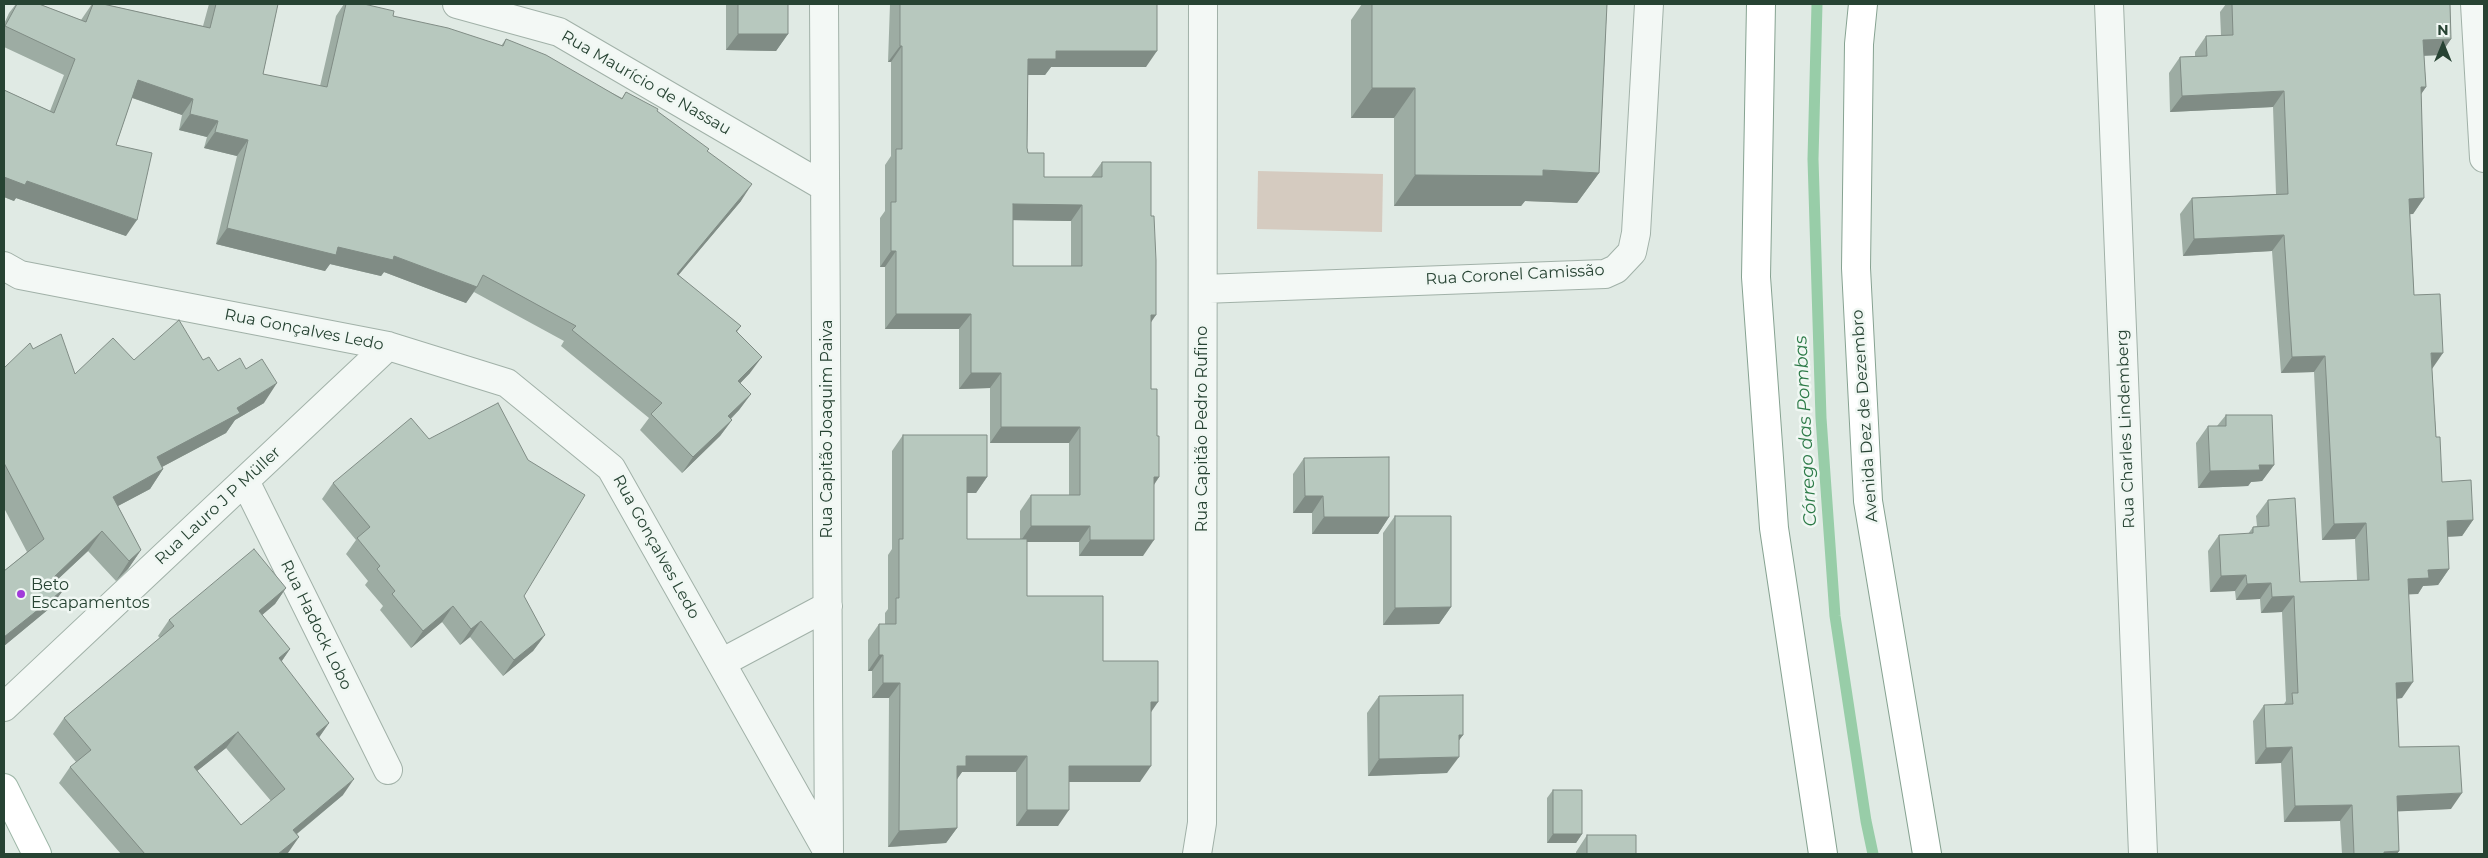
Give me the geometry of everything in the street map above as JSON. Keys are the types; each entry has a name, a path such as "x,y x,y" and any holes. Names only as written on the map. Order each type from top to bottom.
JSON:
{"main road":[{"path":"1761,4 1756,277 1774,518 1823,854"},
{"name":"Avenida Dez de Dezembro","path":"1864,4 1859,44 1856,268 1868,501 1927,854"},
{"path":"4,788 38,854"}],"street":[{"name":"Rua Maurício de Nassau","path":"457,4 559,32 826,187"},
{"name":"Rua Capitão Joaquim Paiva","path":"824,4 829,854"},
{"name":"Rua Capitão Pedro Rufino","path":"1197,854 1202,823 1203,4"},
{"name":"Rua Coronel Camissão","path":"1203,289 1605,274 1616,269 1632,252 1636,233 1648,4"},
{"name":"Rua Charles Lindemberg","path":"2109,4 2142,854"},
{"path":"2474,4 2484,158"},
{"name":"Rua Gonçalves Ledo","path":"4,266 20,275 388,346 507,383 611,468 829,854"},
{"name":"Rua Lauro J P Müller","path":"4,707 388,346"},
{"name":"Rua Hadock Lobo","path":"244,481 388,770"},
{"path":"721,663 828,606"}],"shaded area":[{"path":"1258,171 1383,174 1382,232 1257,229"}],"building":[{"path":"17,4 39,4 86,22 93,4 103,4 210,28 216,4 278,4 263,74 327,87 346,4 364,4 394,11 393,16 448,28 503,46 506,39 546,55 622,99 626,92 658,109 657,111 709,149 707,151 752,184 677,274 741,326 736,331 762,357 738,381 751,394 728,416 732,420 693,457 651,414 662,403 572,330 576,326 483,275 477,287 394,256 393,260 338,247 336,255 227,228 248,140 215,132 218,121 190,114 193,99 138,80 116,145 152,153 137,220 27,181 25,185 4,177 4,90 54,113 75,59 5,26"},
{"path":"738,4 788,4 788,34 738,34"},
{"path":"900,4 1157,4 1157,51 1056,51 1056,59 1028,59 1027,148 1028,153 1044,153 1044,177 1102,177 1102,162 1151,162 1151,216 1154,216 1156,260 1156,315 1151,315 1151,389 1157,389 1157,436 1159,436 1159,477 1154,477 1154,540 1090,540 1090,526 1031,526 1031,495 1080,495 1080,427 1001,427 1001,373 971,373 971,314 896,314 896,251 891,251 891,202 896,202 896,149 902,149 902,46 900,46","holes":["1013,204 1082,205 1082,266 1013,266"]},
{"path":"1372,4 1607,4 1599,173 1543,170 1543,176 1415,175 1415,88 1372,88"},
{"path":"2232,4 2450,4 2451,39 2423,40 2426,87 2421,87 2424,198 2409,199 2414,295 2440,294 2443,353 2431,353 2436,437 2440,437 2442,482 2471,480 2473,520 2447,521 2449,569 2428,570 2429,578 2408,579 2413,682 2396,683 2399,747 2459,746 2462,793 2397,796 2399,851 2384,852 2384,854 2354,854 2352,805 2295,806 2292,747 2266,748 2264,705 2293,704 2292,693 2298,693 2294,596 2272,597 2271,583 2247,584 2246,575 2221,576 2219,535 2253,533 2253,527 2269,526 2268,500 2295,498 2300,582 2369,580 2366,523 2334,524 2325,356 2292,357 2284,235 2194,239 2192,198 2288,194 2284,91 2182,96 2180,57 2207,56 2206,36 2233,35"},
{"path":"179,320 203,360 209,357 218,371 240,358 246,369 262,359 277,383 237,408 240,413 157,457 163,469 113,497 141,550 129,561 102,531 54,577 64,589 4,637 4,571 44,539 4,463 4,368 30,343 33,349 61,334 75,374 113,338 134,360"},
{"path":"498,403 528,460 585,495 524,596 545,635 514,660 481,621 471,629 453,606 423,631 392,594 395,591 377,569 380,566 357,538 370,527 333,483 411,418 429,439"},
{"path":"2226,415 2272,415 2274,465 2259,465 2260,470 2210,471 2208,426 2226,426"},
{"path":"903,435 987,435 987,477 967,477 967,539 1027,539 1027,596 1103,596 1103,661 1158,661 1158,702 1151,702 1151,766 1069,766 1069,810 1027,810 1027,756 966,756 966,766 957,766 957,828 899,831 900,683 883,683 883,655 879,655 879,624 896,624 896,598 899,598 899,539 903,539"},
{"path":"1389,457 1389,517 1324,517 1323,496 1305,496 1304,458"},
{"path":"1395,516 1451,516 1451,607 1395,608"},
{"path":"254,549 286,588 259,611 290,649 279,658 329,723 316,734 354,779 293,830 299,837 278,854 145,854 70,767 91,750 64,718 174,626 169,620","holes":["238,732 285,789 241,825 194,767"]},
{"path":"1463,695 1463,735 1459,735 1459,757 1379,759 1379,696"},
{"path":"1553,790 1582,790 1582,834 1553,834"},
{"path":"1587,835 1636,835 1636,854 1587,854"}],"waterway":[{"name":"Córrego das Pombas","path":"1817,4 1813,159 1821,418 1835,616 1866,821 1873,854"}],"place":[{"name":"Beto Escapamentos","path":"21,594"}]}
